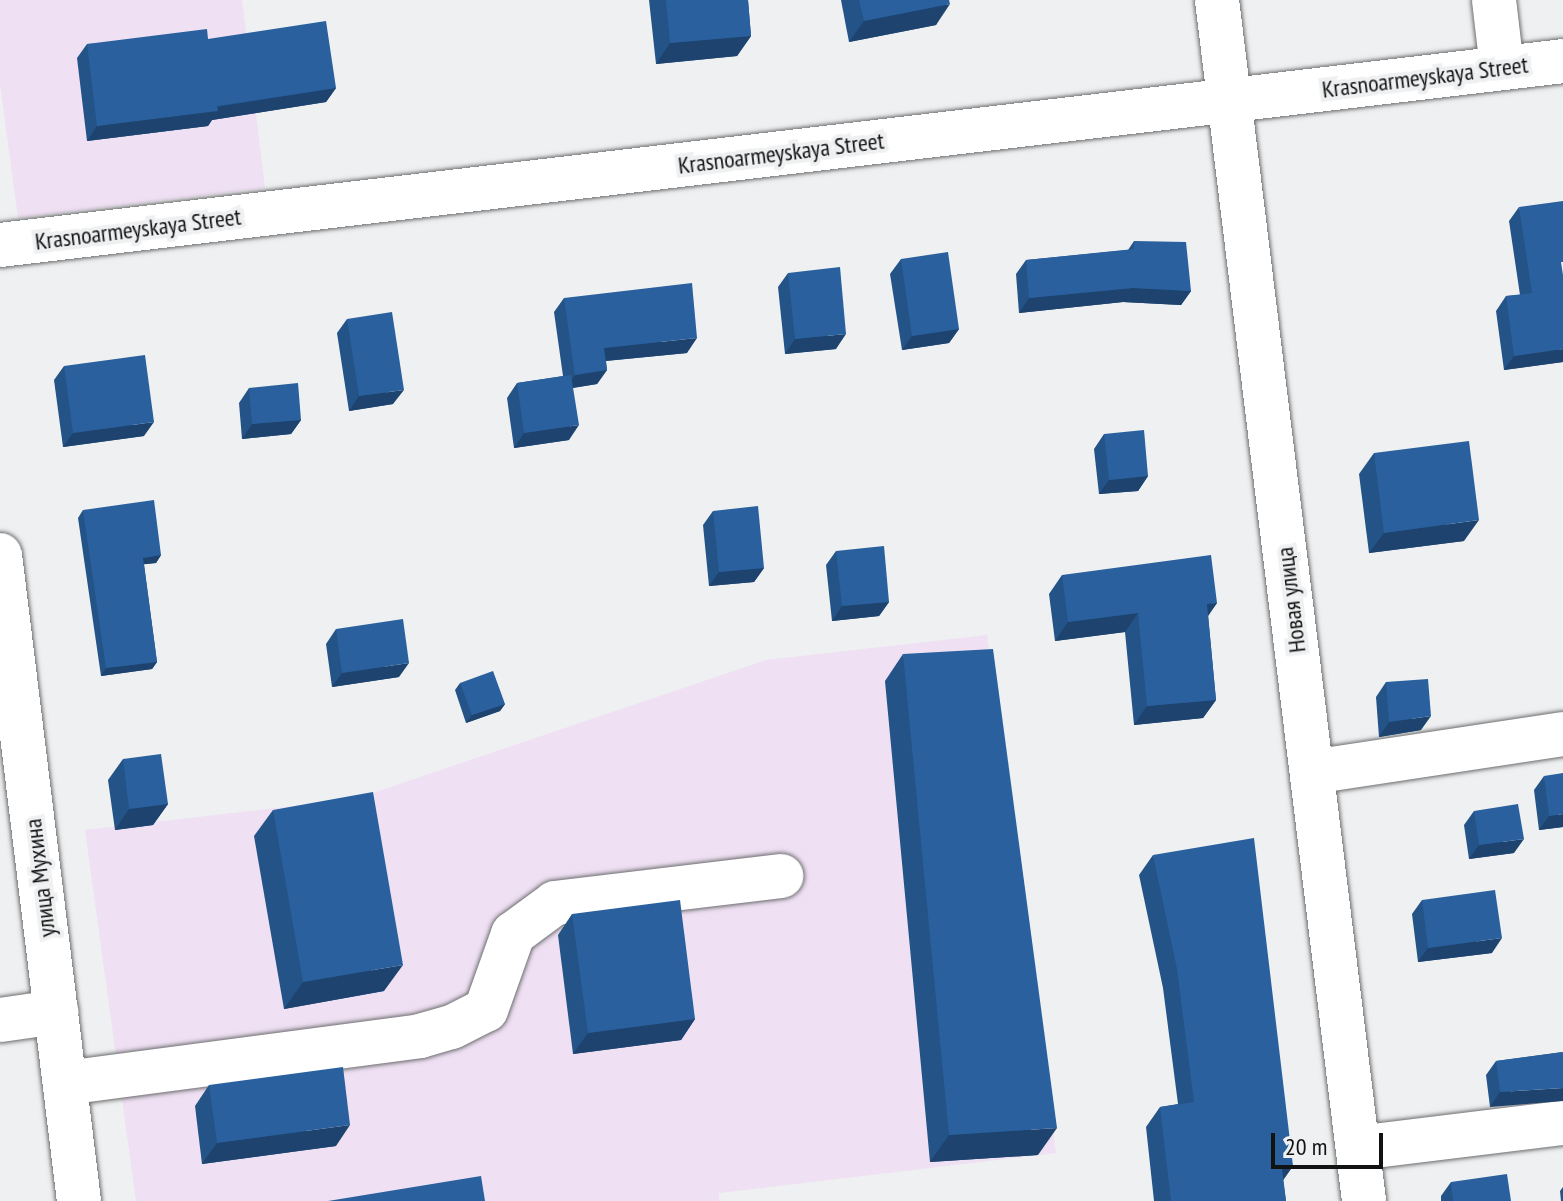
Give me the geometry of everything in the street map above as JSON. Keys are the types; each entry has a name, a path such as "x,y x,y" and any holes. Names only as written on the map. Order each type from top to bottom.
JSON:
{"main road":[{"name":"Новая улица","path":"1217,0 1364,1201"},
{"path":"1494,0 1502,68"},
{"name":"Krasnoarmeyskaya Street","path":"0,245 1563,61"},
{"name":"улица Мухина","path":"1,576 79,1201"},
{"path":"1312,772 1563,734"},
{"path":"65,1083 441,1030 486,1010 513,934 555,903 781,876"},
{"path":"0,1020 56,1012"},
{"path":"1358,1148 1563,1123"}],"shaded area":[{"path":"0,0 242,0 265,188 18,218 0,84"},
{"path":"987,635 1056,1153 719,1193 719,1201 136,1201 85,830 355,799 766,660"}],"building":[{"path":"666,0 748,0 751,36 670,43"},
{"path":"859,0 949,0 950,4 864,21"},
{"path":"326,21 336,88 217,106 218,111 97,126 87,44 207,29 208,39"},
{"path":"1563,201 1563,349 1514,356 1506,296 1532,293 1519,207"},
{"path":"1134,241 1186,242 1191,291 1133,288 1029,298 1026,260 1134,249"},
{"path":"948,252 959,329 912,336 901,259"},
{"path":"840,267 846,334 795,339 788,273"},
{"path":"692,283 697,338 604,348 607,370 575,375 564,298"},
{"path":"392,312 404,390 359,396 347,319"},
{"path":"145,355 154,422 73,433 64,366"},
{"path":"571,375 579,425 524,433 517,383"},
{"path":"298,383 301,420 252,424 249,388"},
{"path":"1144,430 1148,476 1109,480 1104,434"},
{"path":"1469,441 1479,520 1384,533 1374,453"},
{"path":"154,500 161,555 143,558 157,662 106,668 83,510"},
{"path":"758,506 764,568 719,572 713,511"},
{"path":"884,546 889,602 842,606 836,551"},
{"path":"1211,555 1217,603 1207,604 1216,700 1147,706 1138,613 1068,622 1062,575"},
{"path":"403,619 409,663 342,673 336,629"},
{"path":"993,649 1057,1128 949,1135 903,654"},
{"path":"493,671 505,704 472,715 460,683"},
{"path":"1428,679 1431,716 1389,722 1386,682"},
{"path":"161,754 168,804 129,809 123,759"},
{"path":"1563,773 1563,814 1549,816 1544,776"},
{"path":"373,792 403,965 303,982 273,810"},
{"path":"1518,804 1524,839 1479,845 1474,811"},
{"path":"1254,838 1293,1166 1282,1168 1286,1201 1171,1201 1160,1107 1194,1102 1177,969 1153,855"},
{"path":"1495,890 1502,938 1428,948 1422,900"},
{"path":"680,900 695,1019 588,1033 572,914"},
{"path":"1563,1052 1563,1088 1500,1092 1496,1061"},
{"path":"343,1067 350,1125 217,1143 209,1085"},
{"path":"1507,1174 1511,1201 1453,1201 1451,1182"},
{"path":"481,1176 485,1201 328,1201"}]}
